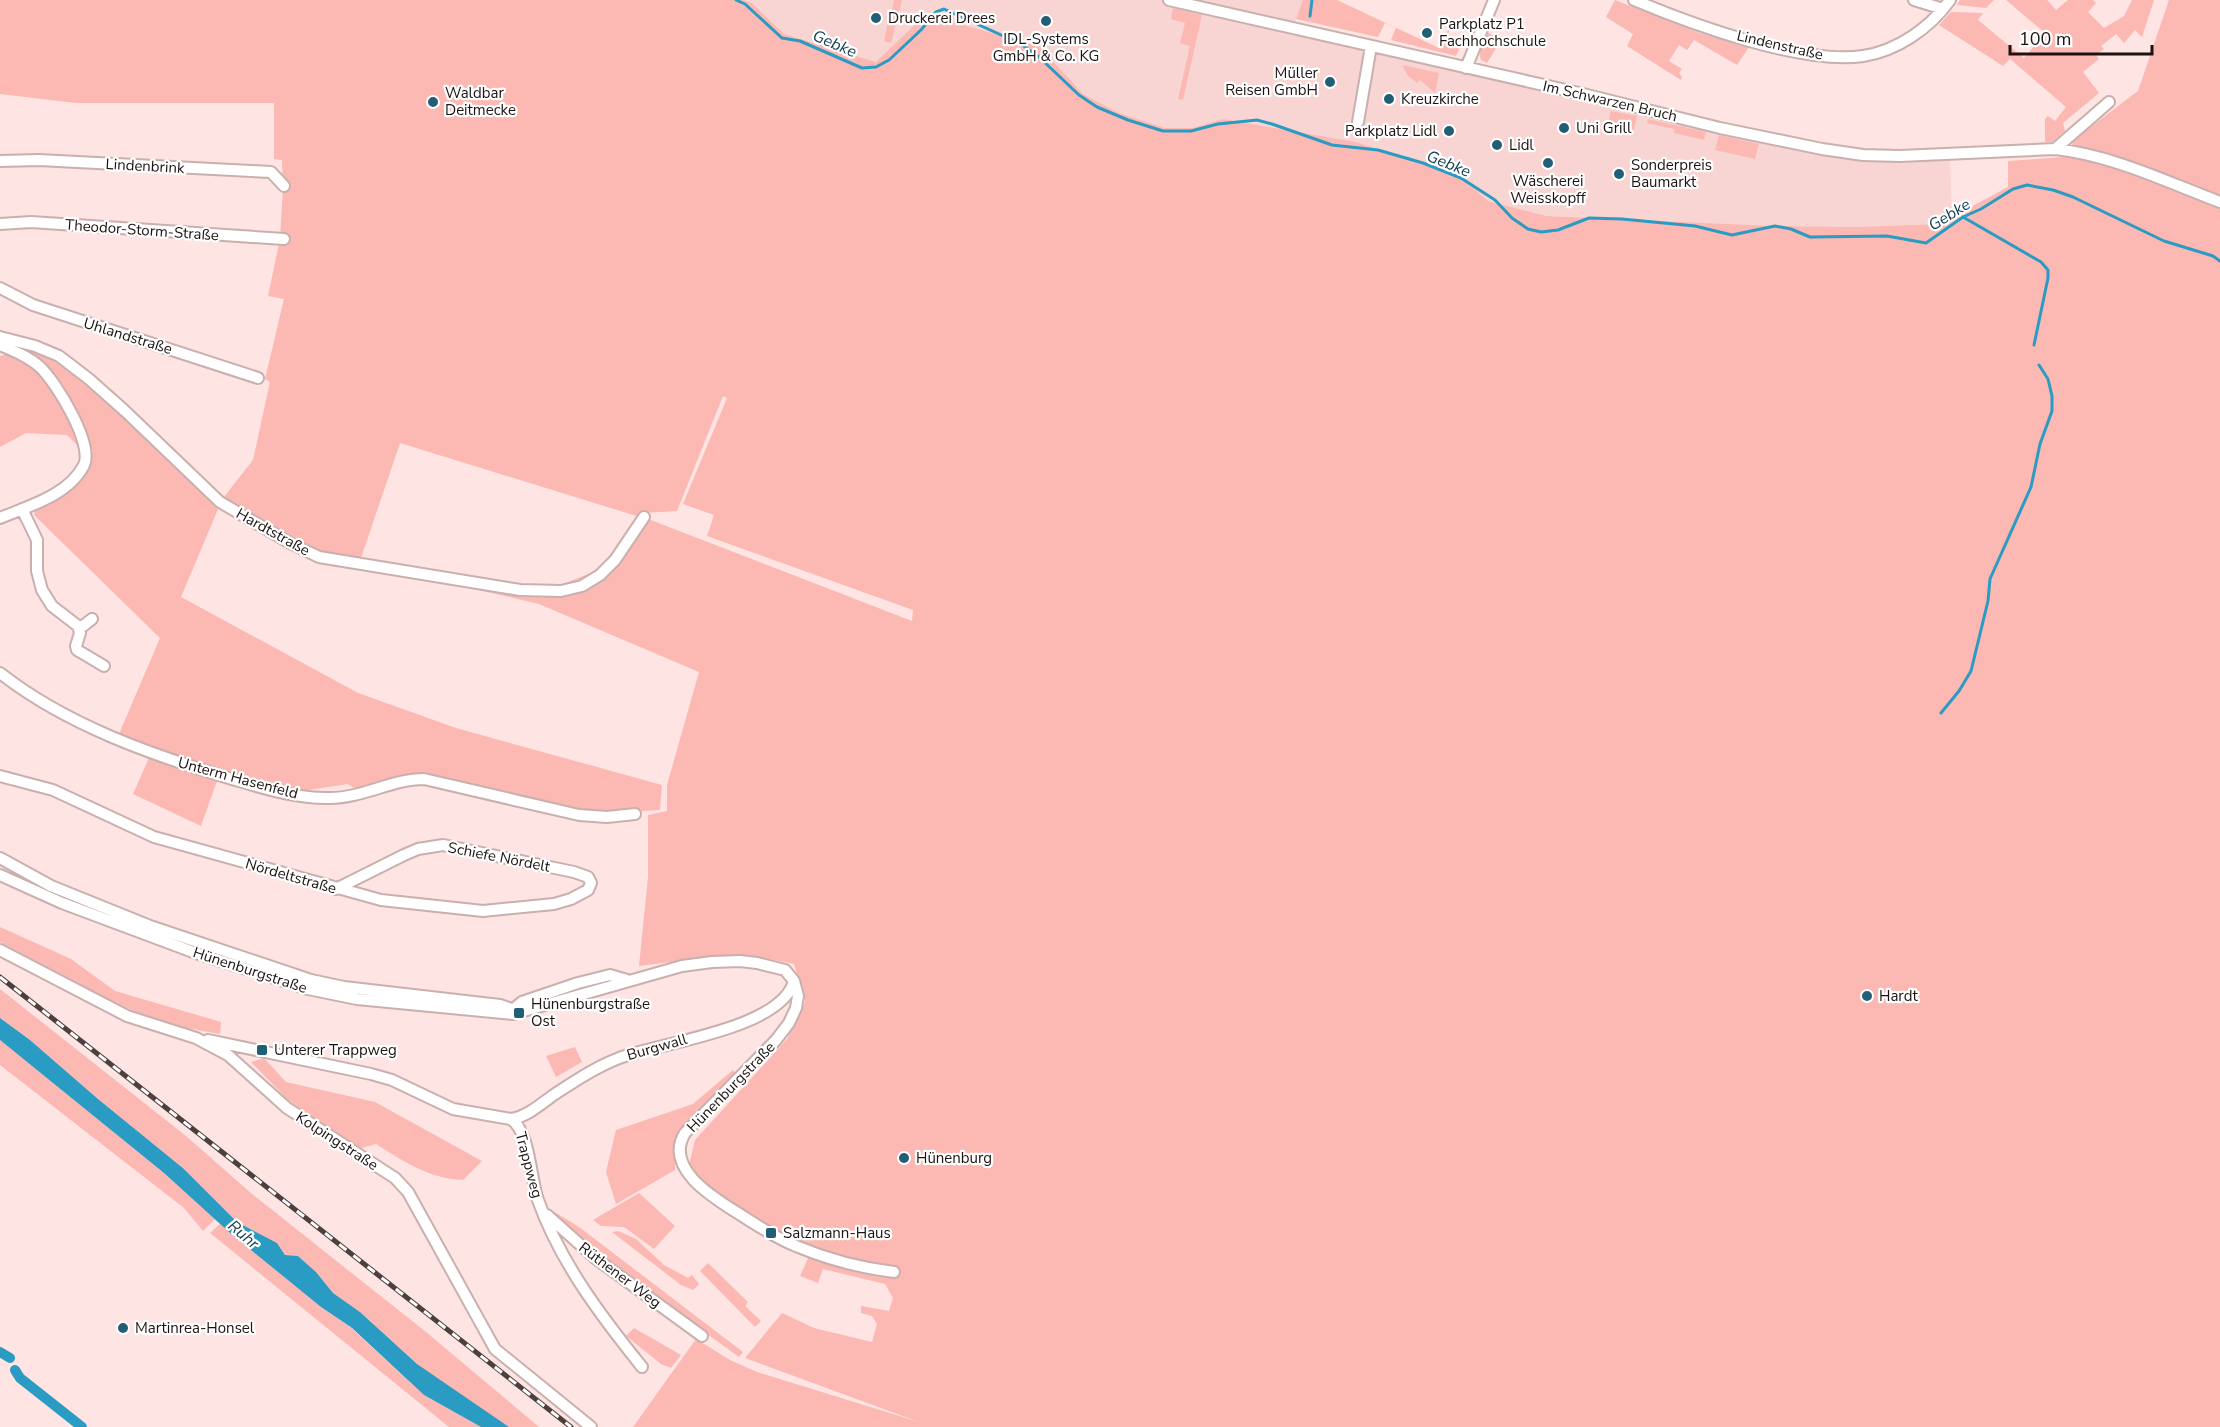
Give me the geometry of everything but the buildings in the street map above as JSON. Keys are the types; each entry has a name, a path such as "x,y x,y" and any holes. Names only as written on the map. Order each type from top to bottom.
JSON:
{"street":[{"name":"Im Schwarzen Bruch","path":"1169,0 1579,93 1720,128 1822,149 1863,155 1900,156 2055,149 2073,151 2104,159 2220,202"},
{"path":"1466,68 1494,0"},
{"name":"Lindenstraße","path":"1634,0 1703,26 1761,43 1835,57 1861,56 1888,49 1920,31 1946,5"},
{"path":"1914,0 1946,5"},
{"path":"1358,122 1371,46"},
{"path":"2055,149 2109,102"},
{"name":"Lindenbrink","path":"0,162 39,160 271,172 284,186"},
{"name":"Theodor-Storm-Straße","path":"0,224 51,223 284,239"},
{"name":"Uhlandstraße","path":"0,288 38,307 258,378"},
{"name":"Hardtstraße","path":"0,337 35,346 60,356 125,411 220,502 290,543 320,557 520,590 561,591 582,586 600,575 615,560 644,517"},
{"path":"0,345 27,358 46,374 64,401 86,449 85,463 67,485 54,494 0,518"},
{"path":"22,509 37,540 38,577 44,594 52,606 78,626 80,633 77,650 104,666"},
{"path":"78,626 83,626 92,618"},
{"name":"Unterm Hasenfeld","path":"0,673 27,692 71,717 155,754 230,778 288,793 315,798 338,798 424,779 579,815 607,817 635,814"},
{"name":"Nördeltstraße","path":"0,776 53,790 154,837 336,889 396,902 483,911 544,905 580,895 590,887"},
{"name":"Schiefe Nördelt","path":"336,889 418,849 443,845 574,872 588,877 591,881 590,887"},
{"name":"Hünenburgstraße","path":"0,858 51,886 150,926 312,980 344,987 509,1010 519,1004 578,983 610,975 627,980"},
{"name":"Hünenburgstraße","path":"0,875 62,903 194,952 319,992 377,1002 534,1010 627,980 682,966 731,961 775,967 788,972 794,981"},
{"name":"Kolpingstraße","path":"0,950 127,1016 196,1038 228,1055 287,1108 401,1183 423,1217 495,1349 591,1427"},
{"path":"794,981 797,1002"},
{"name":"Burgwall","path":"511,1119 533,1109 612,1061 743,1023 768,1011 786,997 794,981"},
{"path":"786,997 792,996 797,1002"},
{"name":"Hünenburgstraße","path":"797,1002 789,1023 776,1040 685,1133 679,1145 680,1159 691,1177 707,1192 787,1242 857,1266 894,1272"},
{"name":"Trappweg","path":"196,1038 371,1074 392,1080 453,1109 511,1119 518,1124 523,1133 534,1186 558,1246 577,1278 642,1367"},
{"path":"523,1133 524,1125 533,1109"},
{"name":"Rüthener Weg","path":"543,1211 595,1258 702,1336"}],"shaded area":[{"path":"0,0 743,0 752,3 784,34 876,62 926,14 1040,47 1083,94 1119,113 1165,128 1192,128 1223,119 1356,142 1462,177 1488,201 1547,216 1775,226 1858,227 1939,224 2008,187 2008,161 2064,157 2076,138 2138,91 2169,0 2220,0 2220,1427 633,1427 696,1339 730,1360 757,1372 919,1422 745,1358 782,1313 814,1328 872,1342 877,1324 872,1316 861,1313 861,1306 889,1311 893,1298 885,1284 823,1269 818,1283 800,1276 813,1247 787,1238 703,1183 689,1165 695,1140 787,1039 805,1002 794,964 759,957 727,955 639,966 648,877 648,815 667,811 667,785 699,672 539,604 322,554 221,502 181,597 358,693 456,728 662,785 660,810 592,814 417,774 357,790 348,784 302,791 206,767 119,734 160,638 34,515 36,508 50,505 84,476 93,450 82,450 67,435 26,433 0,447 0,356 26,348 65,367 220,502 253,460 270,382 265,379 284,299 268,296 280,239 283,187 282,160 274,159 274,103 76,103 0,94","holes":["723,396 727,398 683,504 714,515 707,536 913,610 912,621 643,517 643,513 677,511","400,443 643,518 596,571 563,584 505,583 360,561"]},
{"path":"743,0 1303,0 1293,33 1807,152 1887,161 1950,161 1952,215 1939,224 1858,227 1775,226 1547,216 1488,201 1462,177 1356,142 1223,119 1192,128 1165,128 1119,113 1083,94 1040,47 876,62 784,34 752,3"},
{"path":"894,0 902,0 891,43 884,41 888,22 892,23 894,15 891,14"},
{"path":"1303,0 1337,0 1439,48 1455,18 1447,36 1460,41 1462,37 1464,38 1456,56 1391,40 1396,28 1385,23 1378,37 1296,19"},
{"path":"1615,0 1699,33 1749,47 1737,65 1694,40 1687,50 1679,45 1669,61 1682,69 1679,73 1681,80 1627,46 1633,34 1606,17"},
{"path":"1960,0 1994,0 1986,8 1957,5"},
{"path":"2006,0 2047,0 2056,10 2068,0 2093,0 2096,3 2088,12 2104,28 2124,16 2132,0 2154,0 2142,37 2135,30 2124,43 2116,34 2101,46 2104,49 2096,55 2099,59 2083,72 2099,93 2063,123 2065,131 2052,142 2045,142 2045,119 2048,116 2055,121 2066,107 2010,59 2003,66 1939,25 1951,12 1983,13 1978,20 2024,58 2045,33"},
{"path":"1173,8 1202,15 1183,100 1178,99 1190,46 1180,43 1185,23 1171,19"},
{"path":"1487,32 1501,40 1487,63 1481,60 1479,52"},
{"path":"1402,65 1439,73 1435,93 1420,80 1417,83 1408,76"},
{"path":"1611,111 1637,116 1634,130 1607,124"},
{"path":"1648,119 1706,132 1704,140 1674,133 1674,129 1647,123"},
{"path":"1719,135 1759,144 1755,159 1715,150"},
{"path":"149,758 217,781 201,826 133,794"},
{"path":"0,927 71,959 115,991 221,1022 220,1034 170,1025 112,1002 0,942"},
{"path":"0,989 186,1136 252,1194 426,1332 539,1427 509,1427 447,1387 417,1364 360,1312 333,1293 316,1272 298,1256 285,1255 277,1243 237,1222 184,1169 30,1040 0,1018"},
{"path":"0,1040 164,1173 215,1219 203,1231 184,1208 0,1065"},
{"path":"575,1047 582,1062 556,1077 546,1056"},
{"path":"264,1058 286,1082 375,1102 482,1161 463,1180 451,1179 417,1168 376,1144 361,1148 316,1121 286,1098 251,1062"},
{"path":"733,1070 738,1077 682,1132 675,1145 675,1170 616,1204 606,1172 616,1130 693,1104"},
{"path":"639,1193 675,1226 654,1249 624,1227 601,1226 593,1220"},
{"path":"553,1211 579,1227 743,1352 739,1357 602,1258 552,1216"},
{"path":"220,1224 321,1307 351,1328 424,1395 481,1427 449,1427 210,1233"},
{"path":"618,1231 636,1239 664,1265 688,1278 692,1275 699,1284 693,1290 681,1285 612,1232"},
{"path":"708,1263 748,1302 745,1306 761,1321 755,1327 700,1271"},
{"path":"634,1328 681,1355 671,1368 661,1364 626,1336"}],"water":[{"name":"Ruhr","path":"0,1018 30,1040 184,1169 237,1222 277,1243 285,1255 298,1256 316,1272 333,1293 360,1312 417,1364 509,1427 481,1427 424,1395 352,1328 321,1307 229,1232 164,1173 0,1040"}],"waterway":[{"name":"Gebke","path":"736,0 745,4 782,38 800,41 862,68 876,67 889,60 921,30 936,12 944,9 1021,44 1039,57 1079,95 1097,107 1128,120 1163,131 1191,131 1218,124 1257,120 1332,145 1378,150 1423,163 1461,178 1495,200 1512,218 1528,229 1541,232 1558,230 1589,218 1695,226 1732,235 1775,226 1791,229 1810,237 1887,236 1926,243 1963,217 1981,209 2013,189 2027,185 2073,197 2164,241 2213,256 2220,261"},
{"path":"1310,16 1312,0"},
{"path":"1963,217 2041,262 2048,270 2034,345"},
{"path":"1941,713 1959,691 1971,671 1988,601 1990,579 2031,487 2040,444 2052,411 2052,396 2048,379 2039,365"},
{"path":"0,1352 10,1358"},
{"path":"15,1370 20,1378 82,1427"}],"railway":[{"path":"0,977 571,1427"}],"place":[{"name":"Druckerei Drees","path":"876,18"},
{"name":"IDL-Systems GmbH & Co. KG","path":"1046,21"},
{"name":"Parkplatz P1 Fachhochschule","path":"1427,33"},
{"name":"Müller Reisen GmbH","path":"1330,82"},
{"name":"Kreuzkirche","path":"1389,99"},
{"name":"Waldbar Deitmecke","path":"433,102"},
{"name":"Uni Grill","path":"1564,128"},
{"name":"Parkplatz Lidl","path":"1449,131"},
{"name":"Lidl","path":"1497,145"},
{"name":"Wäscherei Weisskopff","path":"1548,163"},
{"name":"Sonderpreis Baumarkt","path":"1619,174"},
{"name":"Hardt","path":"1867,996"},
{"name":"Hünenburgstraße Ost","path":"519,1013"},
{"name":"Unterer Trappweg","path":"262,1050"},
{"name":"Hünenburg","path":"904,1158"},
{"name":"Salzmann-Haus","path":"771,1233"},
{"name":"Martinrea-Honsel","path":"123,1328"}]}
